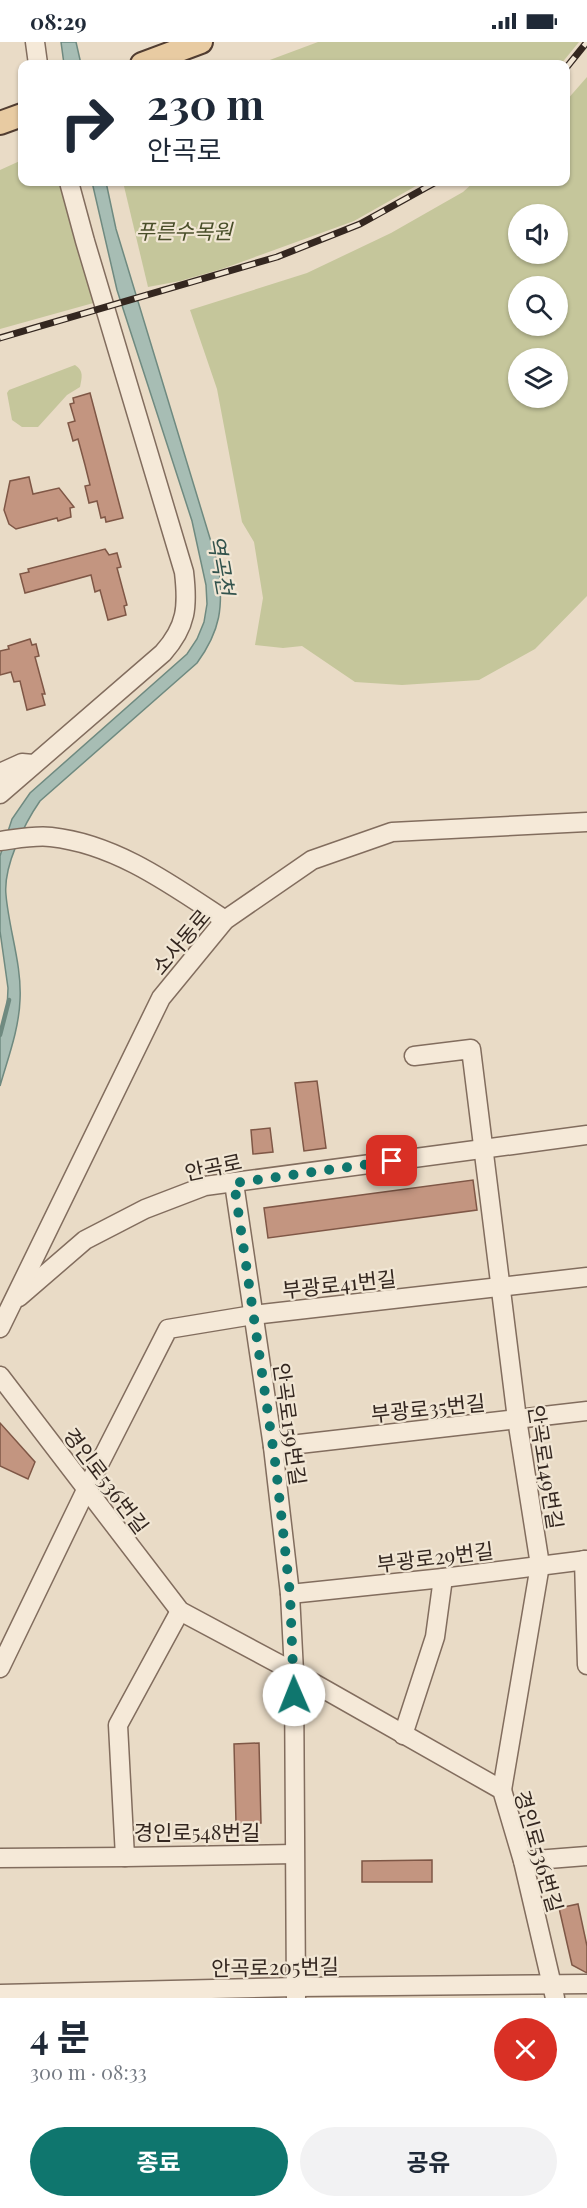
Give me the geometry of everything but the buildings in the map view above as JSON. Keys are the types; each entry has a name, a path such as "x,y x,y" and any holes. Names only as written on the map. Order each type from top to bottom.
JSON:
{"main road":[{"path":"153,60 201,42"},
{"path":"0,123 18,116"}],"street":[{"path":"36,42 38,60"},
{"path":"0,794 163,653 177,635 186,611 184,572 177,545 70,186"},
{"path":"0,773 22,763 33,764"},
{"name":"소사동로","path":"12,1303 161,998 225,920 312,860 392,832 587,822"},
{"path":"0,841 49,836 94,846 160,877 225,920"},
{"path":"414,1056 471,1049 483,1149"},
{"name":"안곡로","path":"0,1328 12,1303 85,1240 145,1209 205,1186 587,1136"},
{"name":"안곡로149번길","path":"483,1149 516,1419 540,1565 502,1790"},
{"name":"안곡로159번길","path":"234,1183 273,1447 290,1594 294,1672"},
{"name":"부광로41번길","path":"86,1490 168,1329 253,1315 587,1277"},
{"name":"경인로536번길","path":"0,1376 180,1611 294,1672 502,1790 523,1862 553,1991"},
{"name":"부광로35번길","path":"273,1447 587,1411"},
{"path":"0,1668 86,1490"},
{"name":"부광로29번길","path":"290,1594 585,1560 587,1665"},
{"path":"403,1735 435,1637 443,1578"},
{"name":"경인로548번길","path":"180,1611 118,1725 125,1857 294,1854"},
{"path":"294,1672 296,1993"},
{"path":"523,1862 587,1856"},
{"path":"0,1858 125,1857"},
{"name":"안곡로205번길","path":"0,1994 553,1991 587,1984"}],"green space":[{"path":"318,42 579,42 564,60 270,60"},
{"path":"587,77 587,596 535,649 479,680 402,685 355,682 302,646 283,648 255,645 263,598 254,542 242,522 217,389 190,310 307,273 391,233 470,186 570,186 570,96"},
{"name":"푸른수목원","path":"18,162 18,186 75,186 97,302 0,329 0,170"},
{"name":"푸른수목원","path":"124,186 416,186 354,221 222,269 148,287"},
{"path":"75,365 81,372 80,387 67,395 38,427 22,427 12,420 7,393 9,390"}],"shaded area":[{"path":"61,42 76,42 80,60 63,60"},
{"path":"93,186 107,186 116,229 219,568 220,606 216,629 197,663 40,801 21,833 11,859 6,884 19,974 19,1011 13,1043 0,1086 0,1034 7,1010 8,988 0,931 0,856 12,819 30,793 187,654 204,622 207,604 206,585 192,521 117,290"}],"waterway":[{"name":"역곡천","path":"0,1035 9,1000"}],"railway":[{"path":"570,63 587,42"},
{"path":"0,338 277,257 360,224 429,186"}],"route":[{"path":"294,1695 290,1594 276,1468 234,1183 392,1161"}]}
